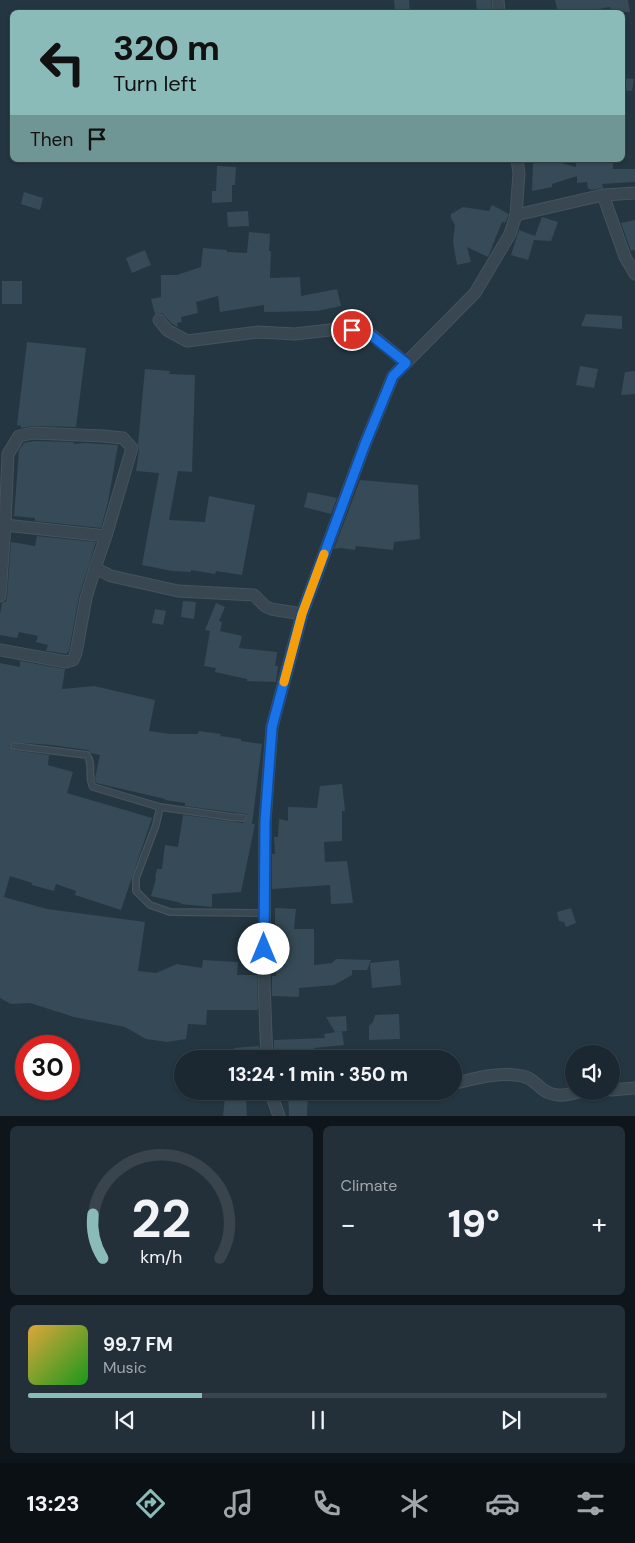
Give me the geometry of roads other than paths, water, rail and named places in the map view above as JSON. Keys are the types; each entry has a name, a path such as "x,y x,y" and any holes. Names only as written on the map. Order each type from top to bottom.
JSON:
{"street":[{"path":"266,1050 265,822 272,727 302,614 368,436 393,376 475,293 510,234 516,215 519,173 517,162"},
{"path":"516,215 603,195 635,193"},
{"path":"603,195 625,257 635,274"},
{"path":"158,320 167,330 186,342 258,332 295,334 338,329 366,331 406,363"},
{"path":"0,596 8,454 19,436 32,432 124,438 132,448 86,598 73,660 66,662 0,650"},
{"path":"3,527 106,536"},
{"path":"95,568 111,576 178,591 254,595 271,609 302,614"},
{"path":"462,1082 496,1074 522,1076 533,1080 543,1090 556,1096 565,1094"},
{"path":"620,1089 635,1088"},
{"path":"273,1100 278,1116"}],"lane":[{"path":"14,746 87,756 90,760 90,782 93,787 160,808 243,818"},
{"path":"160,808 136,878 136,891 150,905 170,912 264,913"}]}
